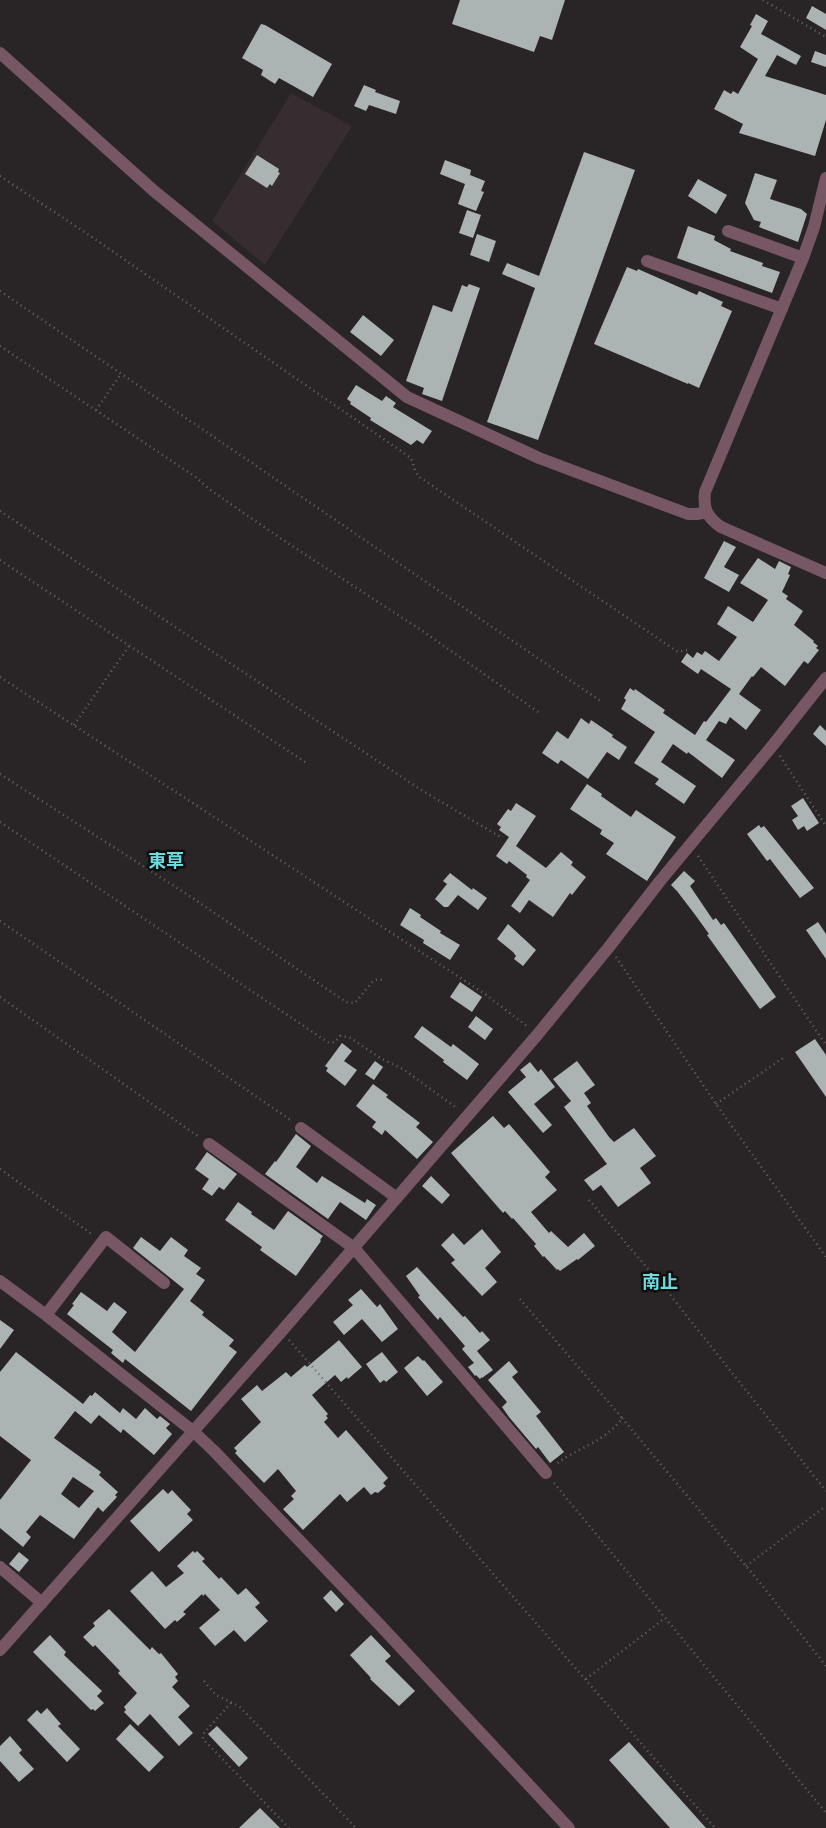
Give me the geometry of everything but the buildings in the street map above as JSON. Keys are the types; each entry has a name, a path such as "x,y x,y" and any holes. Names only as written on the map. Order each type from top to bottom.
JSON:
{"street":[{"path":"0,53 154,191 407,397 539,458 688,514 707,512"},
{"path":"826,178 803,258 705,492 704,504 713,521 721,527 826,573"},
{"path":"728,231 803,258"},
{"path":"647,261 782,309"},
{"path":"0,1650 194,1432 538,1034 826,678"},
{"path":"301,1128 397,1198"},
{"path":"209,1144 354,1248 546,1473"},
{"path":"46,1315 106,1237 164,1283"},
{"path":"0,1281 194,1432 214,1451 379,1624 569,1828"},
{"path":"0,1567 42,1603"}],"path":[{"path":"763,0 826,37"},
{"path":"0,176 97,240 411,458 414,470 418,476 678,652 687,650"},
{"path":"0,291 602,702"},
{"path":"0,346 197,478 210,490 280,538 424,632 542,714"},
{"path":"96,410 121,374"},
{"path":"0,511 423,791 502,838"},
{"path":"0,560 308,764"},
{"path":"74,725 129,646"},
{"path":"0,676 484,994 538,1034"},
{"path":"773,745 826,826"},
{"path":"0,774 188,895 346,1002 355,1003 373,981 385,981"},
{"path":"0,822 329,1043 335,1042 340,1036 351,1038 380,1058 403,1069 468,1116"},
{"path":"690,845 826,1045"},
{"path":"0,921 301,1128"},
{"path":"609,947 716,1104 826,1257"},
{"path":"0,997 209,1144"},
{"path":"716,1104 786,1056"},
{"path":"0,1169 102,1242"},
{"path":"589,1200 667,1291 826,1490"},
{"path":"520,1299 746,1566 826,1666"},
{"path":"281,1332 715,1828"},
{"path":"622,1418 595,1442 578,1450 546,1473 826,1813"},
{"path":"746,1566 826,1506"},
{"path":"586,1679 665,1618"},
{"path":"204,1681 216,1695 239,1706 356,1828"},
{"path":"231,1703 202,1734 203,1738 289,1828"}],"shaded area":[{"path":"291,93 352,126 265,265 212,221"}],"district":[{"name":"東草","path":"166,861"},
{"name":"南止","path":"660,1282"}]}
